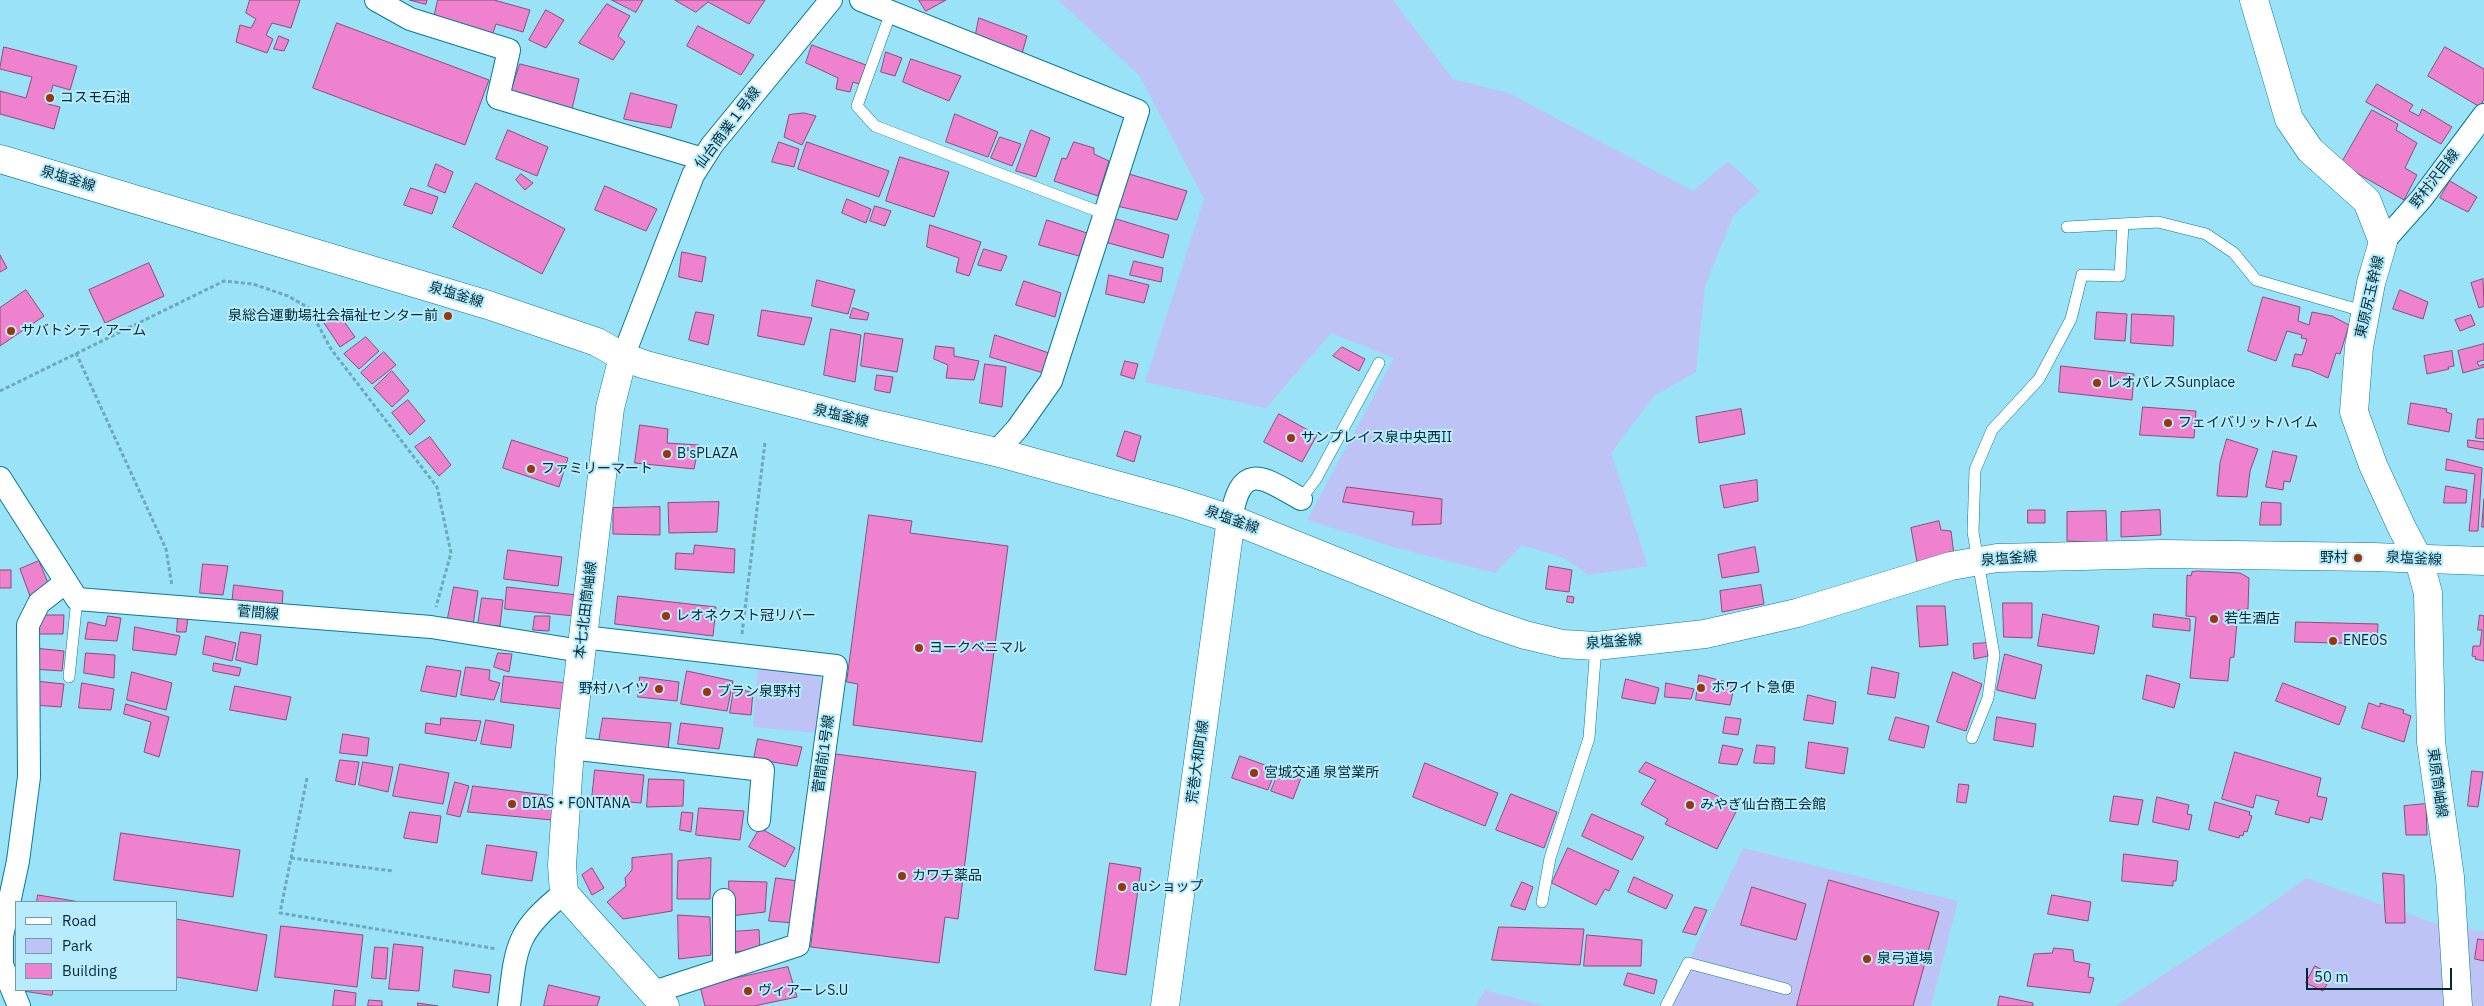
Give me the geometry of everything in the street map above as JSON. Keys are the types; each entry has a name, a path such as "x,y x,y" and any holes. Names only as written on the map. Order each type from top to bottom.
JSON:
{"main road":[{"name":"東原尻玉幹線","path":"2254,0 2289,119 2310,150 2367,201 2383,242 2359,347 2354,412 2373,466 2419,560"},
{"name":"泉塩釜線","path":"0,159 488,305 597,342 623,357 755,394 996,452 1178,502 1231,519 1484,621 1525,635 1563,644 1596,646 1706,634 1797,613 1951,566 1997,558 2163,554 2373,557 2484,561"},
{"name":"本七北田筒岫線","path":"564,892 562,865 570,748 610,408 623,357"},
{"name":"荒巻大和町線","path":"1165,1006 1231,519"},
{"name":"東原筒岫線","path":"2419,560 2428,592 2431,742 2450,877 2458,1006"},
{"path":"564,892 660,999"}],"street":[{"path":"376,0 410,19 509,50 498,98 703,159"},
{"name":"仙台商業１号線","path":"623,357 693,174 751,95 831,0"},
{"path":"861,0 1138,111 1052,381 1017,429 996,452"},
{"name":"野村沢目線","path":"2383,242 2422,198 2484,114"},
{"path":"1231,519 1234,502 1241,486 1247,480 1258,477 1275,484 1301,499"},
{"path":"0,478 71,590 39,603 28,625 29,777 18,861 2,936 2,965 11,999"},
{"name":"菅間線","path":"71,590 175,606 431,627 582,644"},
{"name":"菅間前1号線","path":"582,644 740,655 836,666 798,944 724,969 660,999"},
{"path":"570,748 763,770 759,820"},
{"path":"509,1006 515,952 528,925 544,908 564,892"},
{"path":"724,900 724,969"}],"lane":[{"path":"891,12 857,106 875,126 1105,214"},
{"path":"2067,227 2158,222 2206,234 2234,253 2256,280 2366,312"},
{"path":"1972,738 1988,698 1994,655 1973,532 1975,470 1992,430 2039,379 2070,319 2082,274 2120,276 2123,224"},
{"path":"1301,499 1316,479 1379,363"},
{"path":"69,677 71,590"},
{"path":"1542,902 1550,858 1589,738 1596,646"},
{"path":"1666,1006 1688,963 1786,990"}],"path":[{"path":"0,391 224,281 253,284 288,296 309,308 331,349 437,487 451,553 431,627"},
{"path":"76,354 166,549 175,606"},
{"path":"740,655 765,442"},
{"path":"307,778 280,913 515,952"},
{"path":"291,858 393,871"}],"green space":[{"path":"1058,0 1393,0 1453,79 1509,93 1693,191 1728,161 1760,191 1733,216 1705,286 1696,372 1654,396 1611,453 1648,566 1588,575 1564,558 1522,545 1495,573 1400,549 1307,520 1394,358 1331,333 1266,408 1145,382 1204,199 1139,75"},
{"path":"758,666 813,671 823,683 818,733 753,727"},
{"path":"1743,848 1958,901 1931,1006 1663,1006 1685,969"},
{"path":"2306,878 2446,927 2484,931 2484,1006 2116,1006 2259,912"},
{"path":"1485,990 1545,1006 1475,1006"}],"building":[{"path":"250,0 300,0 291,28 272,23 266,35 273,39 267,53 236,42 240,25 251,28 256,19 246,13"},
{"path":"410,0 427,0 426,4"},
{"path":"438,0 494,0 530,10 523,32 496,24 492,36 434,18"},
{"path":"612,0 643,0 636,12"},
{"path":"675,0 765,0 749,24 708,2 696,12"},
{"path":"919,0 946,0 926,11"},
{"path":"607,4 630,16 618,36 625,42 613,60 579,43"},
{"path":"546,10 564,20 546,48 529,40"},
{"path":"979,18 1027,36 1021,57 975,39"},
{"path":"337,23 489,80 465,145 313,88"},
{"path":"698,26 754,55 741,75 687,46"},
{"path":"279,36 289,40 284,51 274,49"},
{"path":"812,45 866,65 859,84 853,82 850,92 836,89 838,78 806,63"},
{"path":"4,47 77,66 70,90 53,85 48,104 60,107 54,129 0,114 0,91 26,98 32,77 0,69"},
{"path":"2445,47 2484,69 2484,99 2480,107 2428,76"},
{"path":"886,52 902,58 895,76 881,72"},
{"path":"911,59 961,76 949,101 903,82"},
{"path":"520,64 579,79 572,109 511,92"},
{"path":"2377,84 2413,105 2409,111 2419,116 2422,109 2452,127 2441,144 2366,102"},
{"path":"631,93 677,105 671,128 624,119"},
{"path":"2372,110 2398,124 2396,130 2417,143 2405,168 2417,175 2404,200 2341,164"},
{"path":"804,113 816,116 802,145 784,137 789,115"},
{"path":"955,114 998,132 988,157 946,142"},
{"path":"508,130 548,147 537,176 496,159"},
{"path":"1031,130 1050,138 1036,177 1016,171"},
{"path":"1000,137 1021,144 1012,166 991,158"},
{"path":"779,142 799,149 794,167 772,162"},
{"path":"807,142 889,171 879,197 798,169"},
{"path":"1074,142 1094,148 1094,154 1109,161 1098,196 1054,181 1062,158 1066,159"},
{"path":"900,157 949,172 934,217 886,201"},
{"path":"436,164 453,172 445,193 428,186"},
{"path":"521,174 533,183 525,190 516,180"},
{"path":"1129,174 1187,191 1177,220 1117,206"},
{"path":"2450,181 2477,197 2468,212 2440,198"},
{"path":"476,183 565,229 542,274 453,227"},
{"path":"605,186 657,209 646,231 595,210"},
{"path":"411,188 438,197 432,214 404,205"},
{"path":"847,199 871,209 866,223 842,213"},
{"path":"875,206 891,211 885,226 870,221"},
{"path":"1113,218 1169,235 1163,258 1105,242"},
{"path":"1047,220 1087,233 1079,256 1039,245"},
{"path":"930,225 981,242 969,276 956,272 959,258 927,247"},
{"path":"984,249 1007,256 1001,271 978,265"},
{"path":"682,252 706,257 702,282 679,277"},
{"path":"0,255 7,268 0,272"},
{"path":"1134,261 1163,268 1161,282 1130,275"},
{"path":"149,263 164,296 105,323 89,290"},
{"path":"1109,275 1149,285 1144,303 1106,294"},
{"path":"2483,279 2484,306 2479,308 2471,283"},
{"path":"817,280 855,290 848,314 812,306"},
{"path":"1024,281 1061,293 1055,317 1016,305"},
{"name":"サバトシティアーム","path":"26,290 44,316 0,346 0,308"},
{"path":"2400,290 2428,302 2423,319 2393,309"},
{"path":"2263,297 2300,307 2298,321 2309,325 2312,312 2332,316 2349,325 2340,354 2336,353 2328,378 2310,370 2292,366 2295,354 2302,355 2307,339 2301,338 2302,335 2287,331 2276,361 2248,351"},
{"path":"853,308 869,313 867,320 850,318"},
{"path":"762,310 812,318 804,345 758,336"},
{"path":"696,312 714,315 708,345 689,340"},
{"path":"2097,312 2127,314 2125,341 2095,339"},
{"path":"338,313 355,337 340,347 324,323"},
{"path":"2132,314 2174,316 2173,346 2131,343"},
{"path":"2471,315 2475,325 2460,331 2455,320"},
{"path":"831,329 861,335 855,382 824,375"},
{"path":"865,333 903,339 897,372 861,366"},
{"path":"995,335 1052,354 1047,374 990,357"},
{"path":"366,337 379,351 359,369 344,354"},
{"path":"2484,344 2484,360 2477,362 2479,366 2484,364 2484,367 2463,373 2458,351"},
{"path":"936,346 954,348 954,356 979,361 974,380 946,378 948,365 934,359"},
{"path":"1342,347 1365,359 1359,371 1333,356"},
{"path":"2452,351 2454,366 2427,374 2424,356"},
{"path":"384,352 396,365 372,384 361,373"},
{"path":"1125,361 1138,364 1134,379 1121,375"},
{"path":"985,364 1006,367 1002,407 980,403"},
{"name":"レオパレスSunplace","path":"2061,366 2134,374 2132,400 2059,392"},
{"path":"392,371 409,391 392,407 374,388"},
{"path":"877,375 893,377 890,393 875,390"},
{"path":"408,400 425,421 410,435 392,413"},
{"path":"2411,403 2447,409 2446,412 2452,414 2449,432 2408,424"},
{"name":"フェイバリットハイム","path":"2143,407 2196,411 2194,438 2140,435"},
{"path":"1741,409 1745,434 1699,443 1696,417"},
{"name":"サンプレイス泉中央西II","path":"1279,414 1317,435 1302,462 1264,442"},
{"path":"2478,419 2484,419 2484,439 2476,438"},
{"name":"B'sPLAZA","path":"640,425 668,429 667,443 699,445 694,469 635,463"},
{"path":"1125,431 1141,436 1134,462 1117,456"},
{"path":"430,437 451,465 439,476 415,447"},
{"path":"2227,439 2258,449 2250,471 2247,497 2217,496 2220,463"},
{"path":"512,440 568,458 559,487 503,468"},
{"path":"2468,440 2484,442 2484,450 2468,447"},
{"path":"2273,451 2297,456 2290,482 2284,481 2283,490 2266,487"},
{"path":"2447,459 2482,468 2478,531 2469,531 2475,474 2446,470"},
{"path":"1757,480 1758,501 1724,508 1720,486"},
{"path":"2446,486 2467,490 2466,503 2444,503"},
{"path":"1347,487 1442,499 1441,524 1412,525 1414,512 1343,502"},
{"path":"2484,499 2484,527 2482,527"},
{"path":"719,502 717,532 669,533 668,503"},
{"path":"2262,502 2281,503 2281,525 2260,525"},
{"path":"660,507 660,535 613,534 613,508"},
{"path":"2028,510 2045,510 2045,523 2028,523"},
{"path":"2160,510 2161,535 2121,537 2121,512"},
{"path":"2106,511 2107,543 2067,541 2067,512"},
{"path":"869,515 912,521 910,533 1008,546 982,742 853,725 858,684 847,682"},
{"path":"1939,521 1941,530 1951,531 1954,555 1917,562 1911,528"},
{"path":"695,545 735,549 734,573 675,569 676,553 693,554"},
{"path":"1755,547 1759,572 1722,578 1718,555"},
{"path":"508,550 562,557 558,586 504,579"},
{"path":"39,561 50,588 30,596 20,569"},
{"path":"203,564 228,566 223,595 200,593"},
{"path":"1549,566 1572,570 1569,592 1546,589"},
{"path":"0,570 11,570 11,588 0,588"},
{"path":"2192,572 2240,573 2249,578 2248,609 2238,610 2234,657 2230,658 2228,681 2190,678 2196,617 2186,616 2187,575 2191,576"},
{"path":"234,585 283,591 282,609 232,605"},
{"path":"1761,585 1764,604 1722,612 1720,591"},
{"path":"454,587 478,591 473,625 447,623"},
{"path":"507,587 577,595 574,616 505,609"},
{"name":"レオネクスト冠リバー","path":"618,596 716,607 713,636 615,624"},
{"path":"1568,596 1574,597 1573,603 1567,602"},
{"path":"482,598 503,600 500,626 478,625"},
{"path":"2003,603 2032,603 2032,638 2004,637"},
{"path":"1917,606 1945,606 1948,645 1920,647"},
{"path":"2043,614 2099,626 2094,654 2038,646"},
{"path":"2154,614 2190,619 2190,631 2153,627"},
{"path":"36,615 64,615 63,634 34,634"},
{"path":"2480,615 2484,616 2484,661 2475,659 2476,657 2472,656 2473,646 2480,646 2482,630 2478,630"},
{"path":"108,616 121,618 117,641 85,639 88,622 105,626"},
{"path":"535,616 550,616 549,631 533,630"},
{"path":"178,617 188,618 186,632 177,632"},
{"path":"2296,622 2378,624 2377,644 2295,642"},
{"path":"135,627 180,636 176,655 133,650"},
{"path":"241,632 261,635 257,665 236,660"},
{"path":"206,636 236,643 232,661 203,654"},
{"path":"1987,643 1988,656 1974,659 1973,644"},
{"path":"34,648 64,651 62,671 33,669"},
{"path":"86,653 115,655 114,678 84,673"},
{"path":"498,653 512,654 509,672 494,667"},
{"path":"2005,654 2042,665 2035,699 1997,690"},
{"path":"214,663 241,668 239,676 213,671"},
{"path":"427,666 461,671 456,697 421,691"},
{"path":"466,667 490,670 489,680 500,683 494,700 461,695"},
{"path":"1872,667 1899,673 1895,698 1868,694"},
{"name":"ブラン泉野村","path":"687,671 733,681 727,711 681,704"},
{"path":"132,672 172,683 166,710 127,700"},
{"path":"1953,672 1982,684 1966,731 1937,722"},
{"path":"1699,675 1735,684 1730,705 1696,700"},
{"path":"2147,675 2180,684 2174,708 2143,699"},
{"path":"504,676 567,683 563,709 501,702"},
{"name":"野村ハイツ","path":"640,677 679,682 677,701 638,697"},
{"path":"1626,679 1659,688 1655,704 1622,698"},
{"path":"35,681 64,684 61,707 34,705"},
{"path":"82,683 114,689 111,710 79,708"},
{"path":"1666,683 1694,689 1691,699 1665,697"},
{"path":"2283,683 2346,707 2339,725 2276,701"},
{"path":"235,686 291,697 286,720 230,710"},
{"path":"734,689 753,692 751,715 730,713"},
{"path":"1808,695 1836,702 1833,724 1804,720"},
{"path":"2369,703 2380,707 2380,703 2404,710 2403,713 2411,716 2404,742 2362,728"},
{"path":"126,704 169,717 159,757 144,752 151,722 124,714"},
{"path":"1726,717 1741,719 1738,735 1723,733"},
{"path":"1896,717 1929,726 1924,748 1889,740"},
{"path":"1997,717 2036,724 2033,747 1994,740"},
{"path":"441,718 481,721 476,741 425,733 426,723 440,725"},
{"path":"603,718 671,723 668,749 599,741"},
{"path":"486,720 514,725 511,748 481,744"},
{"path":"681,723 723,728 719,749 678,744"},
{"path":"343,734 369,738 367,756 340,753"},
{"path":"758,739 802,747 797,766 754,759"},
{"path":"1809,742 1848,748 1844,774 1806,768"},
{"path":"1723,745 1743,749 1737,765 1719,763"},
{"path":"1757,745 1775,747 1774,764 1754,763"},
{"path":"2235,752 2321,778 2317,796 2327,798 2322,820 2310,817 2309,823 2275,814 2279,801 2256,795 2253,808 2222,799"},
{"path":"835,754 976,772 958,919 945,917 939,963 811,947"},
{"name":"宮城交通 泉営業所","path":"1240,756 1276,769 1268,790 1232,778"},
{"path":"340,760 359,762 355,785 336,781"},
{"path":"363,762 393,767 388,792 359,785"},
{"name":"みやぎ仙台商工会館","path":"1646,762 1739,806 1717,849 1665,824 1668,819 1641,804 1656,780 1639,772"},
{"path":"1425,763 1498,793 1485,826 1413,797"},
{"path":"400,764 449,773 443,804 393,796"},
{"path":"595,770 644,775 641,803 592,799"},
{"path":"1280,770 1301,778 1293,799 1271,791"},
{"path":"2472,771 2483,772 2478,807 2468,806"},
{"path":"649,779 684,780 683,806 647,807"},
{"path":"455,782 469,786 460,817 447,814"},
{"path":"1959,784 1969,785 1966,803 1957,802"},
{"name":"DIAS・FONTANA","path":"473,786 555,796 552,820 468,812"},
{"path":"1511,794 1557,812 1544,848 1496,830"},
{"path":"2114,796 2143,800 2138,825 2110,821"},
{"path":"2157,797 2189,805 2187,814 2192,815 2189,830 2153,822"},
{"path":"2215,802 2250,812 2249,815 2252,816 2247,832 2244,831 2243,836 2240,835 2239,838 2209,830"},
{"path":"2426,804 2427,835 2406,835 2404,806"},
{"path":"699,808 744,811 740,840 696,835"},
{"path":"410,812 441,816 437,843 404,838"},
{"path":"682,812 693,813 691,832 680,830"},
{"path":"1592,814 1644,837 1632,860 1582,836"},
{"path":"760,828 795,848 785,867 749,847"},
{"path":"121,833 240,850 233,897 114,880"},
{"path":"487,845 537,852 532,881 482,874"},
{"path":"1568,848 1619,871 1609,891 1605,889 1596,905 1552,883"},
{"path":"672,854 672,911 623,919 607,902 626,886 625,878 632,870 632,858"},
{"path":"2124,854 2178,861 2176,881 2173,881 2173,886 2122,881"},
{"path":"711,858 710,899 677,899 678,861"},
{"path":"1110,863 1141,868 1126,975 1095,970"},
{"path":"592,868 604,888 592,895 582,875"},
{"path":"2383,873 2404,875 2405,923 2386,923"},
{"path":"1634,877 1673,895 1666,909 1628,892"},
{"path":"776,878 798,881 794,923 769,921"},
{"name":"泉弓道場","path":"1829,880 1939,912 1913,1006 1797,1006"},
{"path":"729,881 767,882 765,912 730,916"},
{"path":"1522,882 1533,887 1525,910 1511,906"},
{"path":"1752,887 1806,904 1796,940 1741,925"},
{"path":"38,895 74,901 37,901"},
{"path":"2052,895 2091,902 2088,921 2048,914"},
{"path":"1695,907 1707,910 1696,935 1683,932"},
{"path":"678,915 710,917 711,955 679,959"},
{"path":"178,919 267,935 257,991 178,977"},
{"path":"281,926 363,935 357,987 275,977"},
{"path":"1499,927 1584,929 1580,965 1492,960"},
{"path":"759,930 760,950 732,952 731,932"},
{"path":"1587,935 1642,940 1641,966 1584,966"},
{"path":"2478,939 2484,940 2484,961 2475,959"},
{"path":"394,944 423,947 419,991 389,989"},
{"path":"375,947 388,948 386,979 372,978"},
{"path":"2054,948 2073,950 2074,961 2090,964 2088,977 2094,978 2090,993 2027,986 2034,954 2052,953"},
{"path":"2315,966 2332,975 2323,991 2306,983"},
{"name":"ヴィアーレS.U","path":"788,967 797,997 754,1006 705,1006 700,986"},
{"path":"455,970 491,975 489,993 453,987"},
{"path":"1628,973 1657,980 1654,994 1624,985"},
{"path":"549,985 600,997 597,1006 544,1006"},
{"path":"335,990 356,993 355,1006 333,1006"},
{"path":"24,991 53,991 52,995"},
{"path":"2000,996 2033,1003 2033,1006 1998,1006"},
{"path":"369,1000 382,1001 382,1006 368,1006"},
{"path":"418,1003 438,1006 418,1006"}],"place":[{"name":"コスモ石油","path":"50,98"},
{"name":"泉総合運動場社会福祉センター前","path":"448,316"},
{"name":"サバトシティアーム","path":"11,331"},
{"name":"レオパレスSunplace","path":"2097,383"},
{"name":"フェイバリットハイム","path":"2168,423"},
{"name":"サンプレイス泉中央西II","path":"1291,438"},
{"name":"B'sPLAZA","path":"667,454"},
{"name":"ファミリーマート","path":"531,469"},
{"name":"野村","path":"2358,558"},
{"name":"レオネクスト冠リバー","path":"666,616"},
{"name":"若生酒店","path":"2214,619"},
{"name":"ENEOS","path":"2333,641"},
{"name":"ヨークベニマル","path":"919,648"},
{"name":"ホワイト急便","path":"1701,688"},
{"name":"野村ハイツ","path":"659,689"},
{"name":"ブラン泉野村","path":"707,692"},
{"name":"宮城交通 泉営業所","path":"1254,773"},
{"name":"DIAS・FONTANA","path":"512,804"},
{"name":"みやぎ仙台商工会館","path":"1690,805"},
{"name":"カワチ薬品","path":"902,876"},
{"name":"auショップ","path":"1122,887"},
{"name":"泉弓道場","path":"1867,959"},
{"name":"ヴィアーレS.U","path":"748,991"}]}
